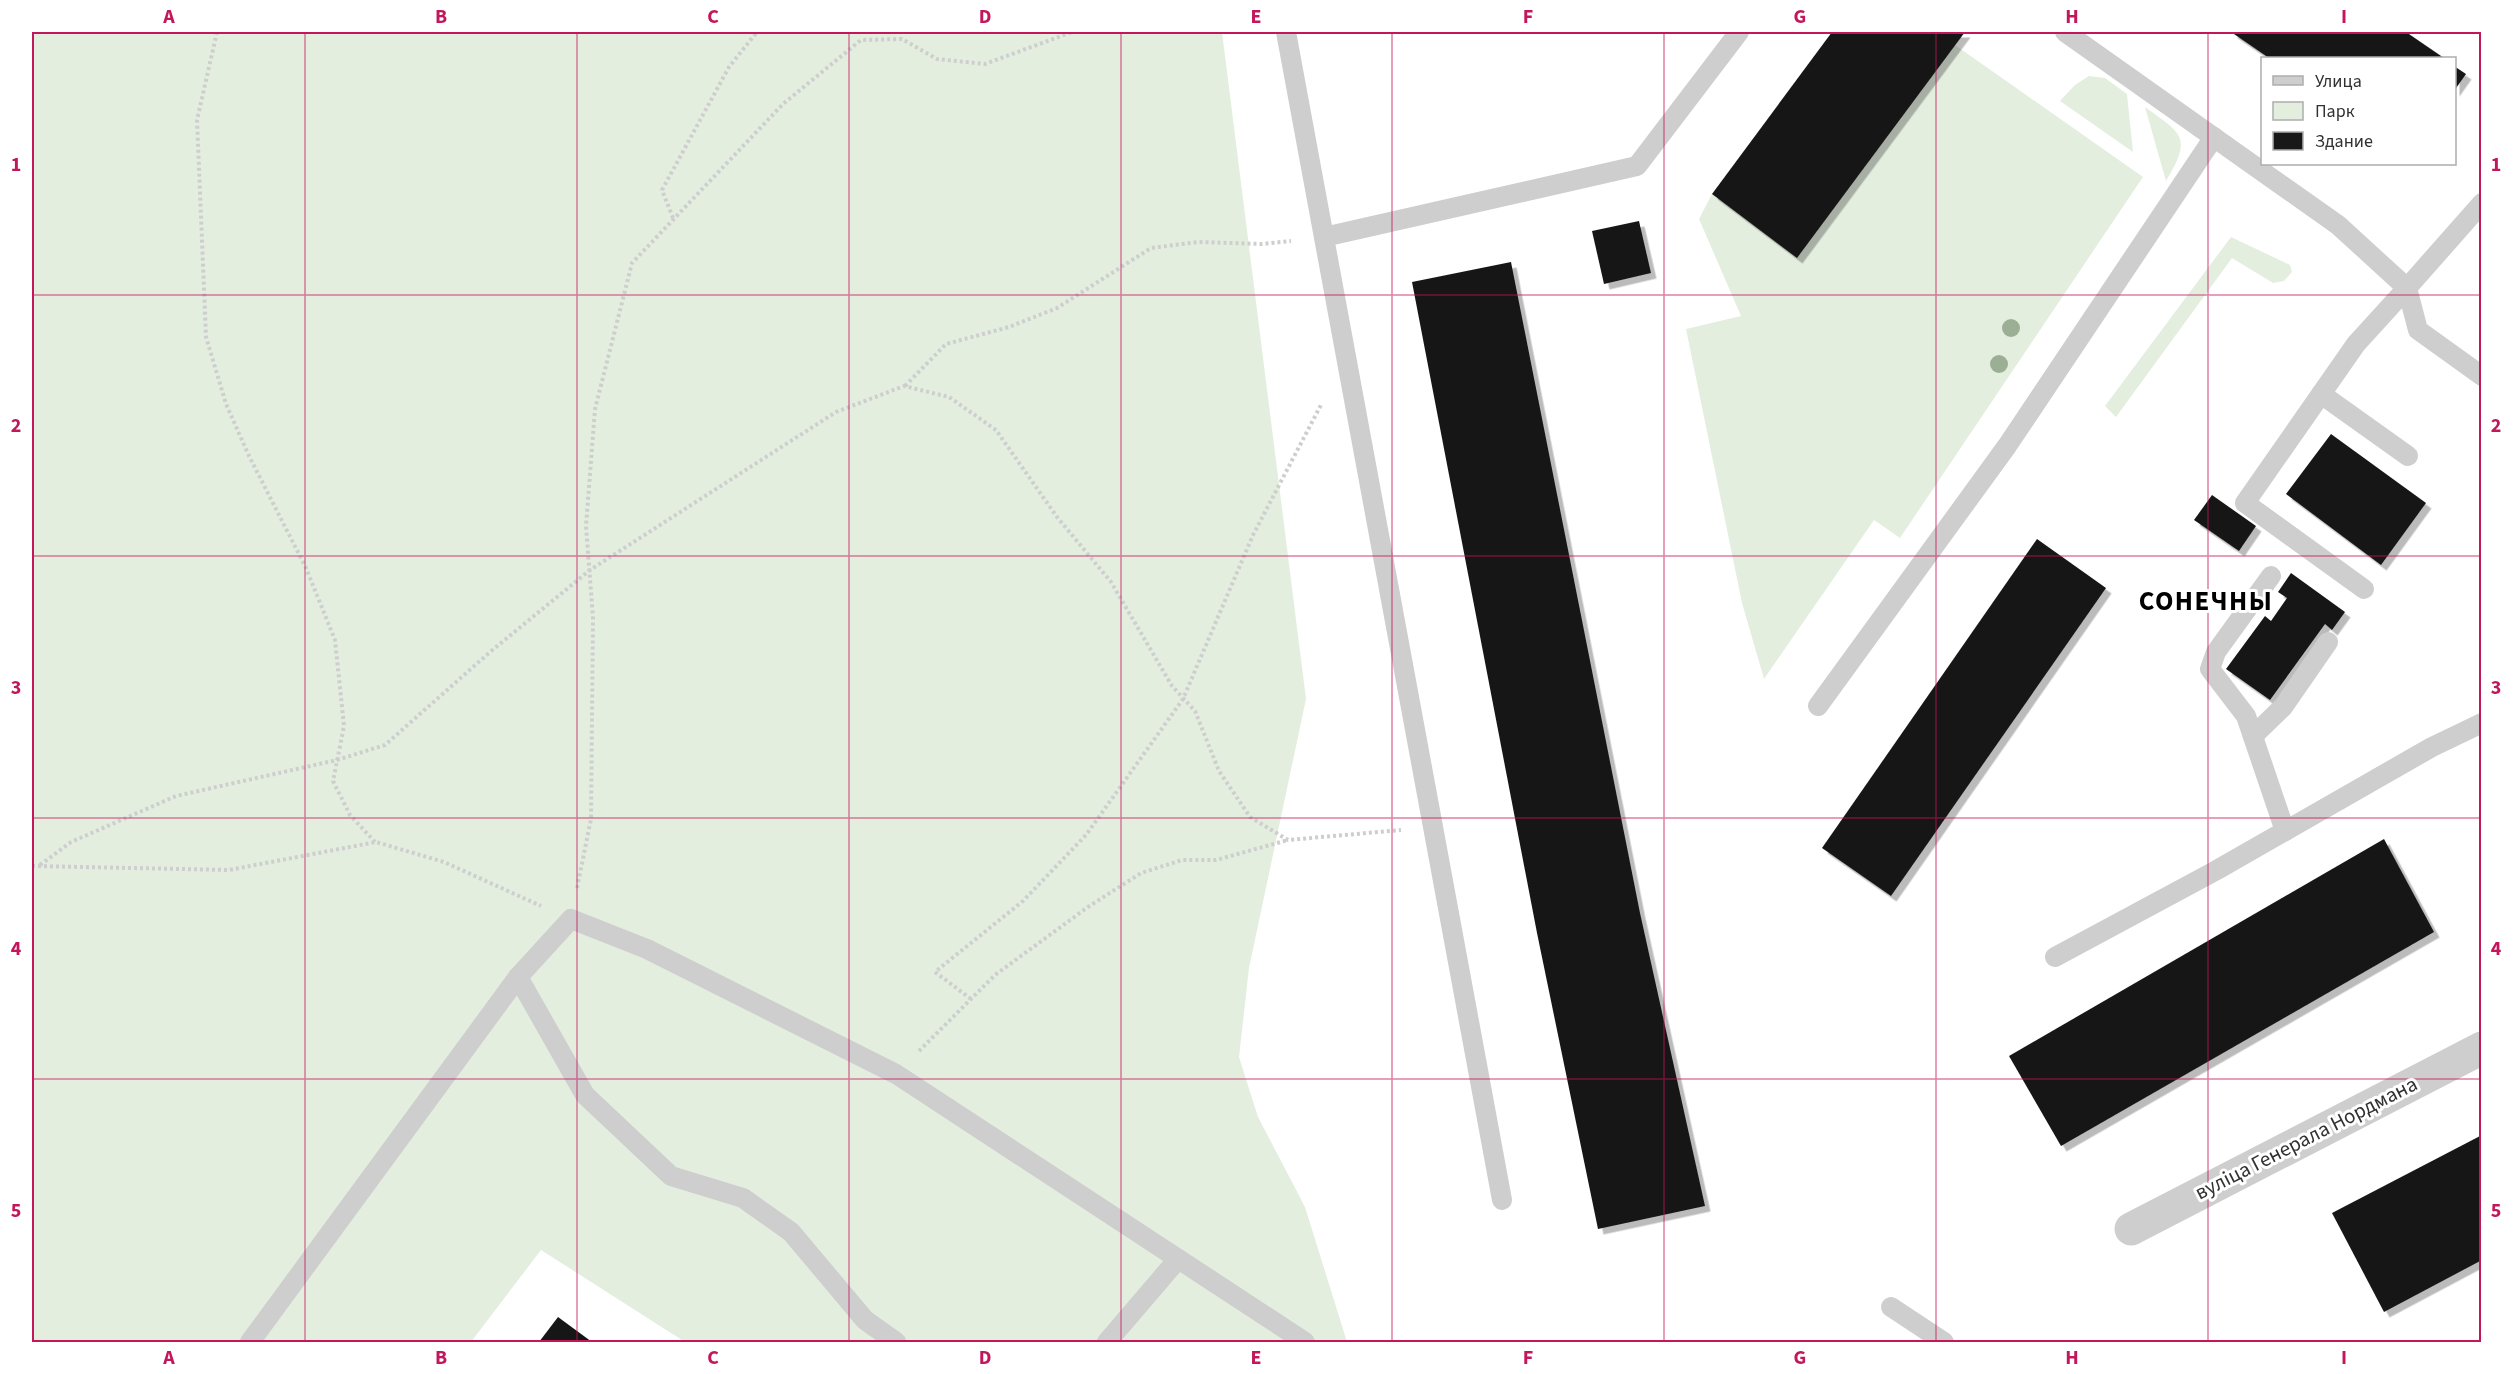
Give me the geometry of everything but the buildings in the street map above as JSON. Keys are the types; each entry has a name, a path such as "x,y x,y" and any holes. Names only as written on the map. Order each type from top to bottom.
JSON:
{"street":[{"name":"вуліца Генерала Нордмана","path":"2131,1228 2481,1048"}],"lane":[{"path":"1286,32 1502,1200"},
{"path":"1324,237 1637,166 1739,32"},
{"path":"2065,32 2338,225 2407,288 2418,330 2481,376"},
{"path":"1818,706 2007,446 2214,136"},
{"path":"2364,589 2245,502 2356,344 2481,203"},
{"path":"2321,394 2408,456"},
{"path":"2271,576 2216,652 2210,669 2246,716 2285,831"},
{"path":"2253,736 2283,707 2328,642"},
{"path":"2055,957 2285,831 2432,747 2481,723"},
{"path":"250,1342 518,977 571,919 647,949 896,1074 1305,1342"},
{"path":"518,977 585,1095 671,1176 743,1198 791,1232 865,1320 896,1342"},
{"path":"1107,1342 1178,1259"},
{"path":"1891,1307 1944,1342"}],"path":[{"path":"217,32 197,120 206,337 235,425 306,568 335,640 344,726 333,781 350,815 376,842"},
{"path":"673,218 662,190 729,67 757,32"},
{"path":"32,866 229,870 376,842 444,862 571,919 591,819 593,618 586,526 595,409 632,262 783,105 861,40 903,39 937,59 985,64 1072,32"},
{"path":"40,865 71,842 176,796 337,760 385,745 490,652 590,570 836,412 904,387 946,344 1009,327 1057,308 1151,249 1198,242 1262,244 1324,237"},
{"path":"971,999 935,972 1023,901 1086,835 1184,699 1253,535 1317,410 1348,368"},
{"path":"904,387 949,397 996,430 1057,517 1111,582 1172,686 1195,711 1219,771 1250,817 1288,840"},
{"path":"896,1074 995,975 1070,920 1141,873 1182,860 1216,860 1288,840 1433,828"}],"green space":[{"path":"32,32 1222,32 1306,699 1249,968 1239,1057 1258,1117 1305,1207 1347,1342 685,1342 541,1250 471,1342 32,1342"},
{"path":"1955,45 2143,177 1900,538 1874,520 1764,679 1742,603 1686,329 1741,316 1699,219 1712,194 1797,257"},
{"path":"2089,76 2105,78 2127,94 2133,152 2060,101 2075,85"},
{"path":"2145,107 2168,124 2180,138 2179,155 2166,181"},
{"path":"2231,237 2290,265 2292,272 2284,281 2273,283 2232,258 2116,417 2105,406"}],"district":[{"name":"СОНЕЧНЫ","path":"2206,601"}]}
